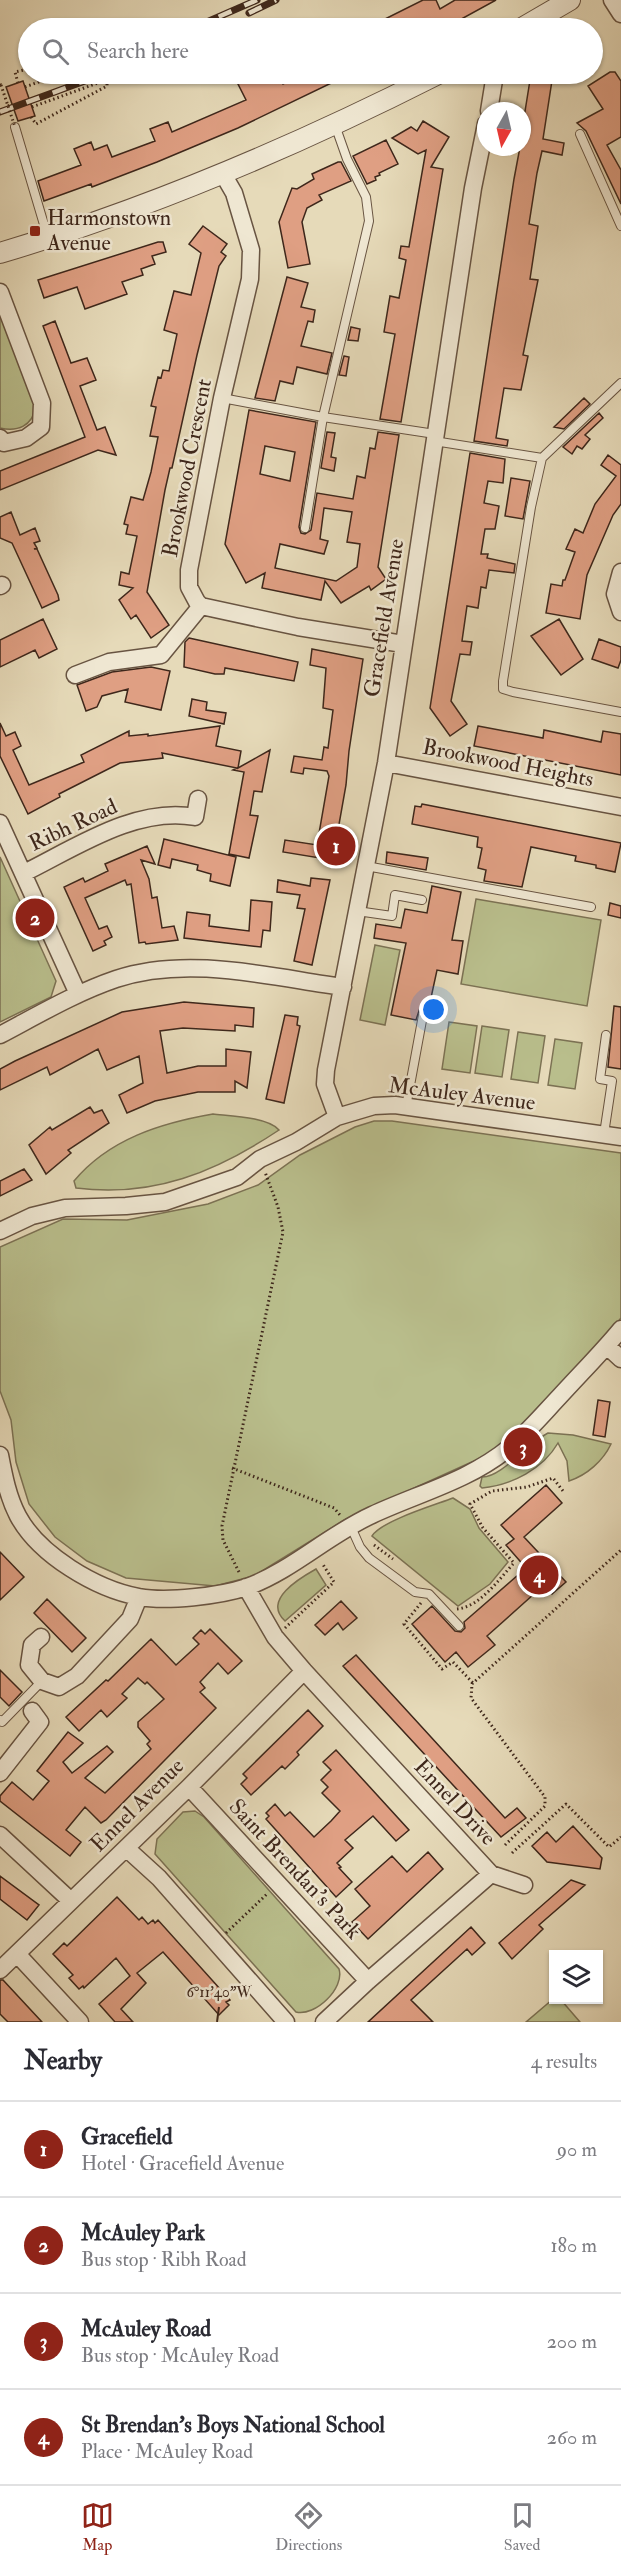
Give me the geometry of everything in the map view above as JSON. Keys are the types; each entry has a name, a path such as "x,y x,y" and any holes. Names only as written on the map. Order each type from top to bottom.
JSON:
{"street":[{"path":"539,18 570,0"},
{"path":"612,0 621,14"},
{"path":"0,253 48,239 223,174 417,84"},
{"path":"490,102 493,84"},
{"name":"Gracefield Avenue","path":"337,1117 325,1084 386,763 480,156"},
{"name":"Brookwood Crescent","path":"201,606 189,587 189,570 222,398 250,279 250,250 234,193 223,174"},
{"path":"0,292 42,403 41,427 26,438 4,443 0,438"},
{"path":"621,572 615,594 621,612"},
{"path":"75,675 109,662 160,655 201,606 298,627 403,644"},
{"name":"Brookwood Heights","path":"386,763 621,807"},
{"name":"Ribh Road","path":"24,873 130,822 177,813 195,817 198,799"},
{"name":"Ribh Road","path":"0,823 78,994"},
{"path":"0,1035 78,994 117,979 186,968 343,987"},
{"name":"McAuley Avenue","path":"0,1231 32,1216 65,1208 165,1202 237,1177 260,1159 296,1142 337,1117 374,1106 406,1107 613,1136"},
{"path":"1,1467 8,1492 19,1517 52,1556 74,1571 140,1597 217,1595 246,1587 282,1572 371,1515 444,1487 478,1469 509,1448 608,1347 621,1329"},
{"path":"608,1347 621,1359"},
{"name":"Ennel Drive","path":"246,1587 275,1637 304,1671 491,1874 324,2022"},
{"path":"41,1637 32,1645 29,1665 42,1681 58,1687 77,1676 130,1619 140,1597"},
{"name":"Ennel Avenue","path":"0,1970 189,1787 304,1671"},
{"path":"0,1773 40,1722 32,1711"},
{"name":"Saint Brendan's Park","path":"189,1787 368,1981"},
{"path":"0,1835 71,1901"},
{"path":"126,1848 159,1878 286,2022"},
{"path":"491,1874 524,1885"},
{"path":"18,1955 80,2022"}],"lane":[{"path":"305,528 323,417 369,220 366,197 347,159 334,124"},
{"path":"15,127 48,239"},
{"path":"580,134 621,226"},
{"path":"621,383 542,458 527,530 503,681 503,688 621,712"},
{"path":"222,398 542,458"},
{"path":"366,866 591,907"},
{"path":"357,911 392,915 395,895 422,900"},
{"path":"406,1107 423,1015"},
{"path":"606,1035 600,1079 612,1081 613,1136"},
{"path":"351,1527 360,1547 369,1558 415,1592 429,1593 459,1626"},
{"path":"0,1720 2,1722 42,1681"}],"path":[{"path":"18,71 15,72 18,83"},
{"path":"0,84 10,105 15,127"},
{"path":"26,87 34,84"},
{"path":"32,107 96,84"},
{"path":"31,117 36,124 107,84"},
{"path":"246,1587 223,1540 222,1526 232,1468 283,1232 278,1207 260,1159"},
{"path":"232,1468 334,1508 351,1527 396,1562"},
{"path":"455,1609 465,1608 488,1591 514,1563 483,1528 470,1504 492,1491 527,1487 553,1478 563,1491"},
{"path":"505,1845 545,1806 545,1797 471,1698 473,1683 621,1550"},
{"path":"275,1637 334,1582 315,1551"},
{"path":"429,1593 404,1624 442,1669 453,1662 473,1683"},
{"path":"512,1853 566,1804 609,1847 621,1837"},
{"path":"216,1942 278,1884"}],"green space":[{"path":"0,315 36,407 28,423 13,429 0,428"},
{"path":"0,857 56,981 51,997 0,1022"},
{"path":"476,899 601,920 587,1006 461,984"},
{"path":"375,945 400,950 385,1025 360,1020"},
{"path":"449,1022 477,1026 470,1073 442,1069"},
{"path":"482,1026 509,1030 502,1077 475,1073"},
{"path":"518,1032 545,1036 538,1083 511,1079"},
{"path":"555,1039 582,1043 575,1089 548,1085"},
{"path":"213,1114 258,1120 279,1130 232,1158 183,1178 131,1189 76,1188 74,1181 88,1166 120,1144 155,1128"},
{"path":"374,1121 392,1121 621,1153 621,1318 496,1451 346,1519 254,1576 215,1586 126,1578 87,1561 55,1537 29,1504 16,1462 11,1420 0,1391 0,1247 63,1219 127,1220 208,1204 258,1185 300,1155 355,1127"},
{"path":"548,1433 573,1435 611,1444 594,1467 569,1481 567,1461 558,1443 544,1461 526,1474 493,1486 482,1488 480,1486 482,1477 498,1472"},
{"path":"453,1498 470,1509 479,1528 508,1562 490,1584 458,1606 372,1536 377,1530 397,1519"},
{"path":"316,1569 326,1585 285,1621 279,1613 280,1598 293,1584"},
{"path":"195,1811 204,1817 339,1969 340,1977 333,1992 320,2006 304,2012 296,2012 155,1854 157,1839 183,1812"},
{"path":"549,2002 564,2004 580,2022 526,2022"}],"building":[{"path":"423,0 436,0 440,9 455,0 496,0 463,18 387,18"},
{"path":"615,72 621,81 621,137 607,145 621,170 621,204 586,131 577,123 603,109 588,86 603,84 603,76"},
{"path":"18,83 24,84 35,116 18,121 6,87"},
{"path":"238,84 329,84 238,128 157,162 92,187 91,184 44,201 38,181 81,165 74,149 91,142 94,150 107,145 112,157 155,141 150,129 168,122 172,132 246,100"},
{"path":"529,84 551,84 543,139 564,143 562,155 542,151 537,173 529,224 538,226 530,279 538,280 523,355 528,356 521,390 504,388 496,438 508,440 507,446 474,441 518,156 531,156 531,102 526,102"},
{"path":"423,121 449,137 431,167 443,169 401,422 380,419 395,334 384,332 390,296 399,298 406,260 399,258 401,246 409,247 426,150 418,154 392,138 411,127 417,131"},
{"path":"386,140 398,164 379,173 380,175 375,177 376,180 367,184 353,156"},
{"path":"341,162 351,181 319,195 322,200 307,208 302,222 310,264 288,268 279,222 292,188 297,189 314,179 312,174"},
{"path":"203,226 227,244 221,252 226,256 219,266 172,468 170,468 147,592 169,625 151,638 136,615 131,619 119,600 133,588 119,585 121,572 129,574 137,536 126,534 128,525 124,524 131,497 143,500 151,472 158,437 150,436 156,407 151,406 158,377 161,378 163,370 169,371 177,334 164,330 174,291 191,295 201,253 189,244"},
{"path":"163,242 166,252 152,256 155,264 141,269 143,275 122,282 127,294 85,309 77,287 44,298 38,280"},
{"path":"287,277 308,283 301,307 315,310 313,322 308,321 301,346 332,353 327,374 297,367 293,384 280,381 275,401 255,398"},
{"path":"55,321 71,363 87,358 96,380 80,386 97,430 105,427 116,455 98,450 0,490 0,471 85,437 43,326"},
{"path":"351,327 360,329 358,341 348,340"},
{"path":"344,356 349,357 346,376 339,375"},
{"path":"584,398 590,404 564,429 554,427"},
{"path":"249,410 316,422 299,527 301,533 305,534 311,530 317,493 353,499 357,476 365,478 370,448 375,449 378,432 399,435 378,567 386,579 371,590 369,586 341,603 325,581 321,600 262,588 265,573 246,583 225,544","holes":["265,446 295,452 290,481 260,474","324,508 352,512 347,542 360,544 357,567 336,581 275,568 280,544 324,554 328,541 320,539"]},
{"path":"599,413 603,418 585,435 590,439 582,449 577,446 572,454 563,447"},
{"path":"327,432 335,433 331,457 336,458 334,471 321,468"},
{"path":"470,453 505,459 503,483 488,481 484,503 499,506 495,529 485,529 481,554 488,554 487,558 515,564 514,573 489,570 486,588 481,587 478,608 467,606 462,641 472,642 470,655 460,654 451,701 467,724 450,736 430,708"},
{"path":"608,455 621,465 621,504 613,515 587,575 580,619 546,613 551,584 562,586 575,552 566,549 575,529 583,533 595,504 616,476 601,465"},
{"path":"511,478 530,481 523,519 505,516"},
{"path":"11,512 20,535 35,528 40,541 34,543 37,548 34,549 37,549 58,595 59,600 42,608 12,543 0,538 0,517"},
{"path":"43,619 57,649 39,658 35,650 0,667 0,640"},
{"path":"559,619 583,659 561,675 531,636"},
{"path":"189,638 298,662 294,681 225,668 224,674 215,674 184,667 185,642"},
{"path":"599,639 621,647 621,660 618,668 592,659"},
{"path":"312,649 363,659 335,847 341,848 338,861 283,852 285,840 317,845 329,776 327,771 304,768 303,774 291,772 294,756 322,760 324,747 328,748 333,710 323,708 326,668 310,665"},
{"path":"151,667 170,671 161,710 125,702 128,689 102,696 97,707 86,711 77,685 112,672"},
{"path":"192,699 207,702 206,710 226,713 224,724 189,716"},
{"path":"0,723 6,736 15,732 21,746 13,750 29,785 84,762 81,755 129,731 129,736 148,734 148,736 220,726 216,746 241,751 238,768 270,750 262,792 254,791 250,815 258,816 249,858 229,854 244,772 233,770 237,768 162,753 163,758 120,763 59,794 60,797 28,814 0,756"},
{"path":"478,726 543,738 544,730 601,742 603,731 621,734 621,775 474,746"},
{"path":"422,804 621,843 615,872 575,861 576,856 531,847 522,887 484,881 486,870 478,868 482,848 477,847 478,837 412,824 415,806 421,807"},
{"path":"164,839 236,857 230,886 210,881 211,874 197,870 198,865 172,859 170,868 158,865"},
{"path":"147,846 155,864 141,860 149,879 152,898 157,897 162,928 174,926 178,940 139,943 131,884 127,885 125,880 85,898 99,929 107,926 112,937 104,941 106,945 93,951 64,887 83,878 85,882 108,871 105,864"},
{"path":"387,852 428,858 426,870 386,863"},
{"path":"311,878 330,880 312,965 294,961 305,909 297,908 300,895 277,892 278,880 310,886"},
{"path":"432,886 461,892 452,940 463,941 458,974 437,970 429,1007 421,1005 416,1020 391,1015 406,943 374,938 376,924 401,928 405,909 427,913"},
{"path":"251,900 272,902 270,931 263,930 261,947 184,938 187,912 210,915 209,926 249,931"},
{"path":"610,903 621,906 621,918 608,915"},
{"path":"184,1002 254,1008 253,1027 235,1025 235,1031 183,1028 160,1031 167,1073 198,1066 226,1066 226,1049 251,1052 247,1088 235,1081 235,1092 198,1092 155,1101 127,1113 119,1095 143,1083 139,1056 107,1070 98,1049 50,1075 47,1067 0,1090 0,1069 15,1061 122,1012"},
{"path":"614,1006 621,1007 621,1069 608,1067"},
{"path":"285,1015 298,1017 297,1025 300,1026 284,1103 266,1099"},
{"path":"90,1107 94,1113 102,1110 109,1123 68,1150 71,1153 46,1174 29,1145 50,1127 52,1130"},
{"path":"24,1169 32,1180 0,1196 0,1181"},
{"path":"598,1400 610,1402 605,1437 593,1435"},
{"path":"546,1485 562,1503 524,1537 566,1582 552,1594 544,1585 487,1636 495,1645 468,1667 456,1652 445,1662 412,1624 432,1606 455,1631 461,1632 465,1628 464,1622 526,1568 506,1545 514,1539 501,1525"},
{"path":"0,1552 24,1577 0,1600"},
{"path":"47,1599 86,1638 72,1652 34,1613"},
{"path":"341,1601 357,1618 343,1630 338,1623 325,1635 315,1625"},
{"path":"210,1629 242,1661 228,1674 218,1663 200,1682 205,1688 200,1692 216,1708 106,1820 101,1823 85,1807 66,1830 81,1842 70,1856 0,1801 0,1796 12,1782 33,1800 49,1781 37,1771 68,1732 83,1743 63,1762 72,1773 107,1746 113,1752 85,1778 105,1793 151,1749 147,1744 150,1741 138,1727 138,1722 164,1699 147,1682 145,1684 138,1678 122,1694 127,1698 107,1717 101,1710 79,1731 66,1717 106,1680 108,1681 151,1639 176,1665 199,1644 193,1638 201,1630 205,1634"},
{"path":"356,1655 505,1818 517,1808 526,1818 501,1837 343,1666"},
{"path":"0,1670 22,1692 9,1706 0,1697"},
{"path":"308,1710 323,1726 297,1752 299,1755 285,1769 282,1766 251,1795 241,1784 247,1778 243,1774"},
{"path":"336,1750 409,1830 396,1841 373,1816 345,1840 353,1848 337,1863 352,1882 336,1897 266,1819 269,1816 266,1813 275,1804 285,1816 290,1812 314,1837 340,1811 322,1793 328,1787 321,1780 331,1770 323,1762"},
{"path":"573,1826 602,1858 600,1869 547,1862 532,1846 547,1832 556,1842"},
{"path":"428,1852 443,1869 368,1939 352,1922 370,1906 355,1889 392,1856 407,1872"},
{"path":"0,1876 39,1905 27,1920 0,1899"},
{"path":"571,1880 585,1885 539,1925 543,1929 512,1959 499,1943"},
{"path":"117,1897 139,1920 142,1917 148,1924 153,1920 155,1923 158,1920 230,2000 226,2002 229,2005 219,2015 163,1952 137,1973 146,1983 121,2009 133,2022 115,2022 99,2004 130,1976 116,1958 84,1988 83,1986 79,1989 69,1978 73,1975 53,1954 64,1943 67,1946"},
{"path":"471,1927 485,1943 472,1955 467,1949 411,2000 433,2022 368,2022"},
{"path":"0,1980 3,1980 42,2022 8,2022 0,2014"}],"railway":[{"path":"216,18 257,0"},
{"path":"249,13 276,0"},
{"path":"0,112 77,84"}],"place":[{"name":"Harmonstown Avenue","path":"35,231"},
{"name":"Gracefield","path":"336,846"},
{"name":"McAuley Park","path":"35,918"},
{"name":"McAuley Road","path":"523,1447"},
{"name":"St Brendan's Boys National School","path":"539,1575"}]}
